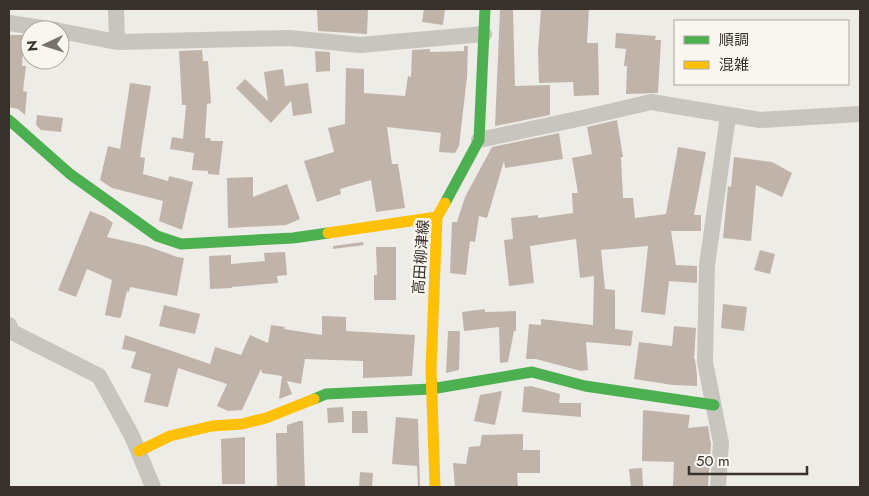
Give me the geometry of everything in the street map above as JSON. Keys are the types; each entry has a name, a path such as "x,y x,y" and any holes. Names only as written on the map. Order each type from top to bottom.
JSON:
{"street":[{"path":"116,9 117,42"},
{"name":"高田柳津線","path":"435,487 431,389 437,218 479,140 485,9"},
{"path":"70,32 117,42 290,38 360,45 484,34"},
{"path":"479,140 651,102 760,120 860,114"},
{"path":"718,487 721,443 705,362 707,265 728,116"},
{"path":"9,120 70,174 117,209 157,236 181,244 293,238 437,218"},
{"path":"9,325 12,332 99,376 132,436 153,487"},
{"path":"138,451 170,436 212,426 242,424 266,418 292,410 326,394 431,389 532,372 585,386 714,406"}],"building":[{"path":"317,9 368,9 367,34 318,31"},
{"path":"424,9 445,9 443,25 422,22"},
{"path":"541,9 589,9 587,43 598,43 599,95 574,96 573,82 539,83 538,50"},
{"path":"500,10 513,10 515,86 550,85 550,115 495,126"},
{"path":"616,33 656,36 655,40 661,40 658,93 626,94 627,66 624,66 626,49 615,48"},
{"path":"9,35 20,35 20,70 26,70 23,91 27,92 25,115 18,109 9,107"},
{"path":"464,46 468,46 467,77 459,146 455,153 439,152 441,133 387,127 392,164 398,164 405,208 376,212 371,180 340,189 341,194 317,202 304,161 334,152 328,128 345,124 346,68 364,69 364,93 405,96 408,76 411,77 412,50 430,49 430,52 464,51"},
{"path":"202,50 203,61 208,61 211,103 207,104 205,138 210,138 211,141 223,141 219,175 208,174 208,171 192,170 194,153 170,149 172,137 183,139 186,105 182,105 179,51"},
{"path":"315,51 330,52 330,71 316,72"},
{"path":"283,69 285,86 308,83 312,113 293,116 291,101 271,123 236,88 245,79 268,101 264,72"},
{"path":"130,83 151,86 140,157 145,158 143,174 168,181 169,176 193,182 182,230 159,221 163,201 112,188 100,180 108,146 120,149"},
{"path":"37,115 63,118 61,132 41,130 36,125"},
{"path":"617,120 623,157 621,157 623,198 633,198 635,218 666,214 678,147 706,152 694,215 701,215 701,231 671,231 676,265 697,266 697,283 669,281 665,315 641,312 648,246 601,250 605,289 615,290 615,329 633,331 631,346 586,342 588,370 581,371 536,359 526,359 529,324 541,325 541,319 593,325 594,276 580,278 576,239 530,246 534,283 509,286 504,240 513,239 511,218 538,215 538,218 573,213 572,193 578,193 572,158 592,154 587,127"},
{"path":"559,133 563,159 505,168 504,161 487,218 479,216 475,242 470,241 466,275 450,273 452,222 457,222 465,197 492,147"},
{"path":"734,157 772,162 792,173 782,197 756,185 751,241 723,238 728,186 731,187"},
{"path":"253,177 253,197 287,184 300,219 286,225 228,228 227,178"},
{"path":"90,211 105,217 113,223 107,237 147,246 184,258 177,296 130,287 129,292 127,291 121,317 119,318 105,315 112,280 87,269 76,297 58,290"},
{"path":"363,242 364,245 333,249 333,246"},
{"path":"376,247 396,247 396,300 374,300 374,275 377,275"},
{"path":"760,250 775,254 770,274 754,270"},
{"path":"285,252 287,275 277,276 278,283 210,289 209,256 231,255 231,264 265,261 264,253"},
{"path":"723,304 747,307 744,331 721,328"},
{"path":"164,305 200,314 195,334 159,326"},
{"path":"485,309 485,312 516,311 516,331 514,331 508,362 500,363 499,327 464,331 462,312"},
{"path":"322,316 346,317 346,331 415,335 412,376 363,378 363,361 305,359 301,384 287,381 292,394 279,399 282,376 262,373 261,369 242,410 228,411 217,406 227,384 178,368 168,407 144,402 151,374 131,368 136,352 122,349 125,335 210,364 215,347 241,355 250,335 268,343 271,325 322,335"},
{"path":"674,326 696,328 694,359 697,386 673,385 634,379 639,342 672,346"},
{"path":"448,331 460,331 459,370 446,373"},
{"path":"531,386 560,394 559,403 581,403 581,417 522,412 524,387"},
{"path":"502,391 495,425 474,421 480,395"},
{"path":"343,407 344,422 328,423 327,408"},
{"path":"643,410 690,415 688,428 708,426 711,445 708,487 673,487 674,462 642,461"},
{"path":"352,411 367,411 368,433 352,433"},
{"path":"396,417 418,419 420,487 418,487 417,466 392,464"},
{"path":"303,421 305,487 277,487 276,433 287,433 287,425"},
{"path":"523,434 523,450 540,450 540,473 517,473 518,487 455,487 453,463 466,464 469,447 480,446 482,435"},
{"path":"245,437 245,484 222,484 221,439"},
{"path":"642,468 643,487 631,487 629,469"},
{"path":"360,472 373,473 372,487 359,487"}],"traffic: fast":[{"path":"445,203 479,140 485,9"},
{"path":"9,120 70,174 157,236 181,244 293,238 328,233"},
{"path":"314,399 326,394 431,389 532,372 585,386 714,405"}],"traffic: slow":[{"path":"435,487 431,369 437,217 445,203"},
{"path":"328,233 437,217"},
{"path":"139,451 170,436 212,426 242,424 266,418 314,399"}]}
